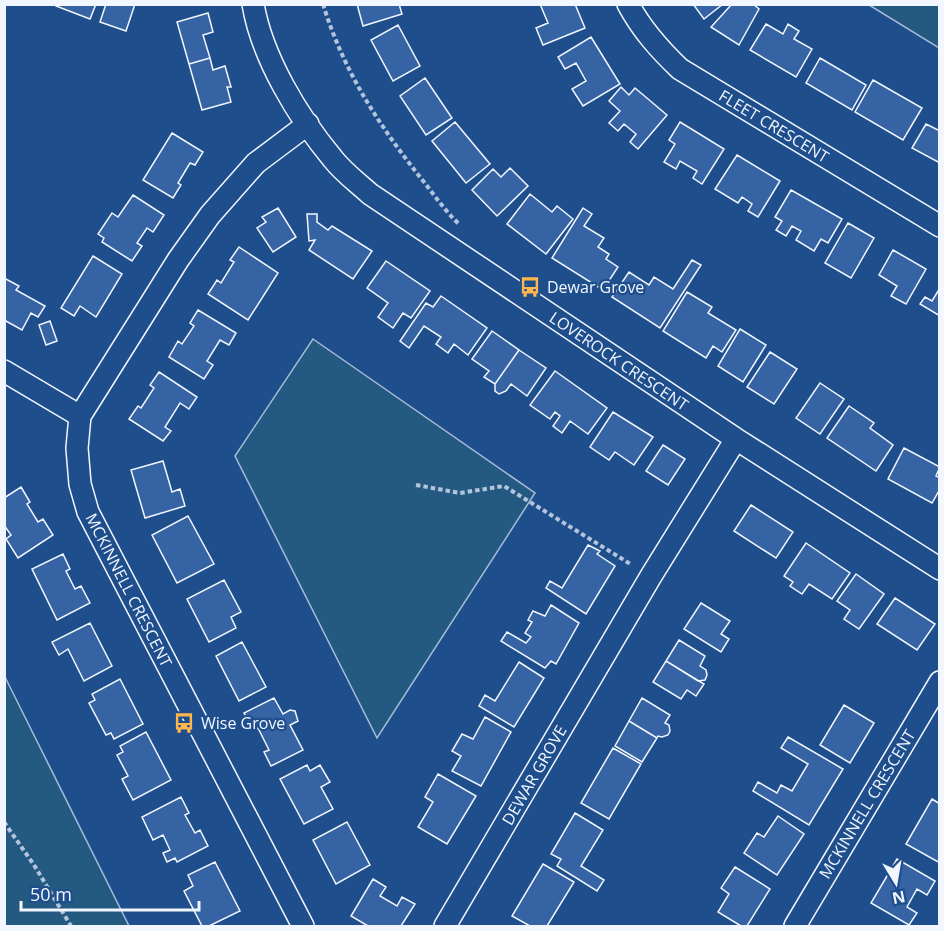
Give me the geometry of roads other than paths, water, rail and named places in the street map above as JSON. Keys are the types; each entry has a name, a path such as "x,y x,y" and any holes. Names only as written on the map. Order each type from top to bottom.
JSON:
{"street":[{"name":"LOVEROCK CRESCENT","path":"253,4 266,48 279,76 308,124 334,161 370,194 736,440 939,569"},
{"name":"FLEET CRESCENT","path":"628,4 637,21 656,46 680,69 939,226"},
{"name":"MCKINNELL CRESCENT","path":"303,927 88,512 80,484 77,448 80,416 178,260 210,214 256,163 308,124"},
{"path":"4,371 80,416"},
{"name":"DEWAR GROVE","path":"445,927 651,576 736,440"},
{"name":"MCKINNELL CRESCENT","path":"795,927 939,682"}],"place":[{"name":"Dewar Grove","path":"530,287"},
{"name":"Wise Grove","path":"184,723"}]}
